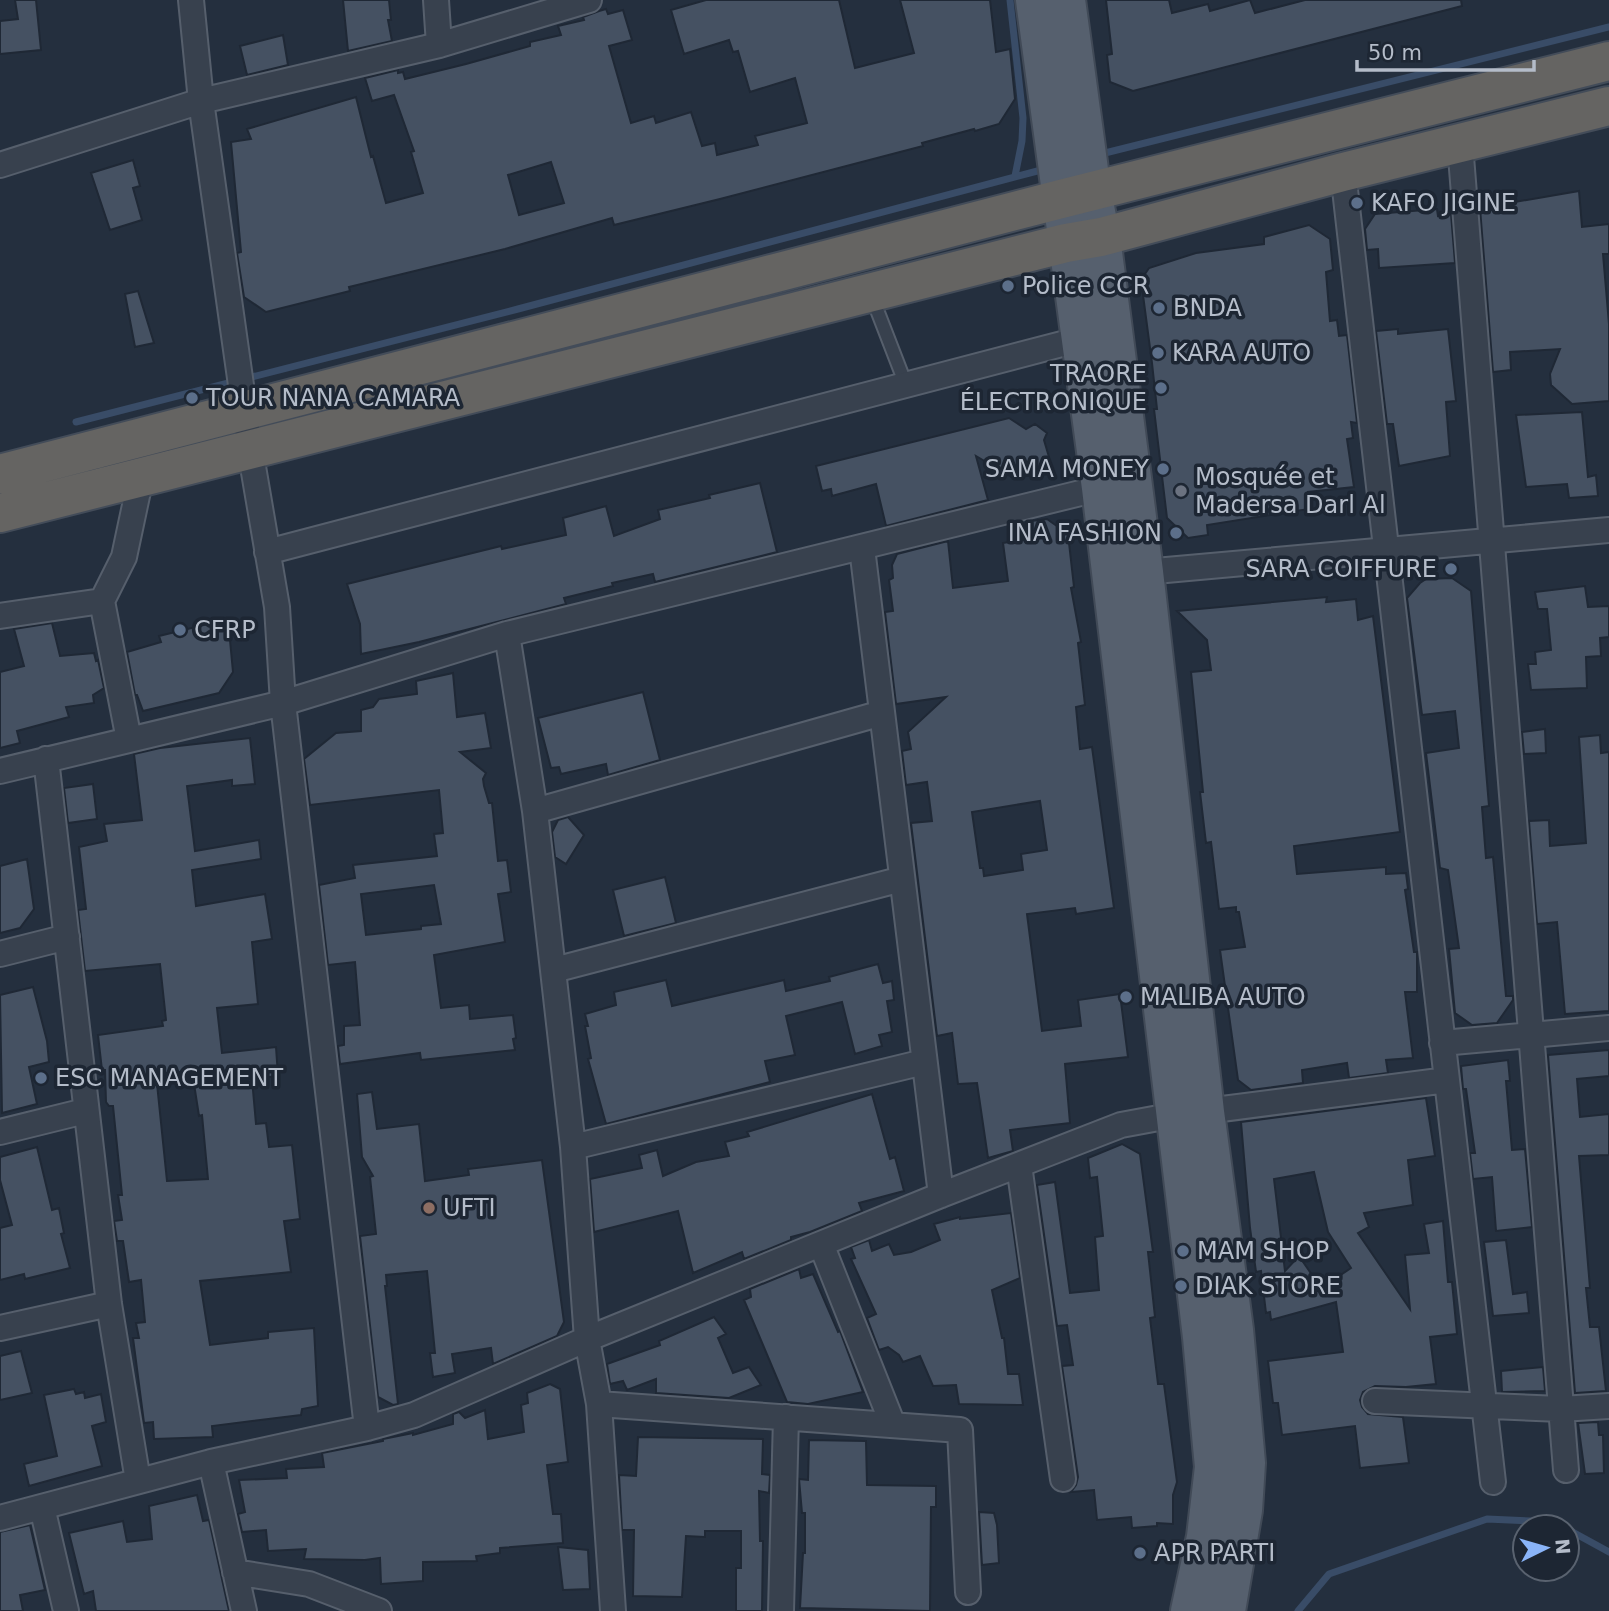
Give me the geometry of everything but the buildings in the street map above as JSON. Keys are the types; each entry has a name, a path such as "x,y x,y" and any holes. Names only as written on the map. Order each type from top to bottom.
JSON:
{"highway":[{"path":"0,474 1609,61"},
{"path":"0,513 1609,106"}],"main road":[{"path":"1035,0 1076,196 1144,572 1190,1114 1202,1337 1214,1467 1206,1536 1189,1611"},
{"path":"1066,0 1076,196"},
{"path":"1084,240 1081,339 1101,488 1190,1114 1234,1329 1246,1463 1244,1510 1226,1611"}],"street":[{"path":"191,0 201,101 250,449 276,607 283,703 367,1428"},
{"path":"436,0 439,45"},
{"path":"0,165 201,101 439,45 589,0"},
{"path":"1460,144 1566,1469"},
{"path":"1343,172 1493,1482"},
{"path":"267,552 1081,339"},
{"path":"129,740 102,600 124,557 141,477"},
{"path":"0,771 283,703 507,634 1101,488"},
{"path":"1144,572 1609,530"},
{"path":"862,548 941,1195"},
{"path":"0,616 102,600"},
{"path":"507,634 535,811 554,970 573,1147 587,1339 600,1404 613,1611"},
{"path":"535,811 882,713"},
{"path":"47,759 109,1304 138,1481"},
{"path":"554,970 902,878"},
{"path":"0,954 67,937"},
{"path":"1442,1043 1609,1028"},
{"path":"573,1147 924,1062"},
{"path":"0,1518 211,1462 414,1415 587,1339 1121,1125 1447,1080"},
{"path":"0,1132 85,1111"},
{"path":"1019,1165 1063,1479"},
{"path":"821,1244 893,1425"},
{"path":"0,1328 109,1304"},
{"path":"1375,1401 1561,1409 1609,1406"},
{"path":"600,1404 960,1430 968,1592"},
{"path":"781,1611 786,1418"},
{"path":"211,1462 244,1611"},
{"path":"42,1507 66,1611"},
{"path":"235,1572 309,1584 379,1611"}],"lane":[{"path":"870,293 906,385"}],"waterway":[{"path":"1010,0 1023,118 1022,141 1015,176"},
{"path":"1097,155 1609,27"},
{"path":"76,422 518,309 1045,169"},
{"path":"1298,1611 1329,1574 1487,1519 1511,1520"},
{"path":"1581,1537 1609,1552"}],"place":[{"name":"KAFO JIGINE","path":"1357,203"},
{"name":"Police CCR","path":"1008,286"},
{"name":"BNDA","path":"1159,308"},
{"name":"KARA AUTO","path":"1158,353"},
{"name":"TRAORE ÉLECTRONIQUE","path":"1161,388"},
{"name":"TOUR NANA CAMARA","path":"192,398"},
{"name":"SAMA MONEY","path":"1163,469"},
{"name":"Mosquée et Madersa Darl Al","path":"1181,491"},
{"name":"INA FASHION","path":"1176,533"},
{"name":"SARA COIFFURE","path":"1451,569"},
{"name":"CFRP","path":"180,630"},
{"name":"MALIBA AUTO","path":"1126,997"},
{"name":"ESC MANAGEMENT","path":"41,1078"},
{"name":"UFTI","path":"429,1208"},
{"name":"MAM SHOP","path":"1183,1251"},
{"name":"DIAK STORE","path":"1181,1286"},
{"name":"APR PARTI","path":"1140,1553"}]}
